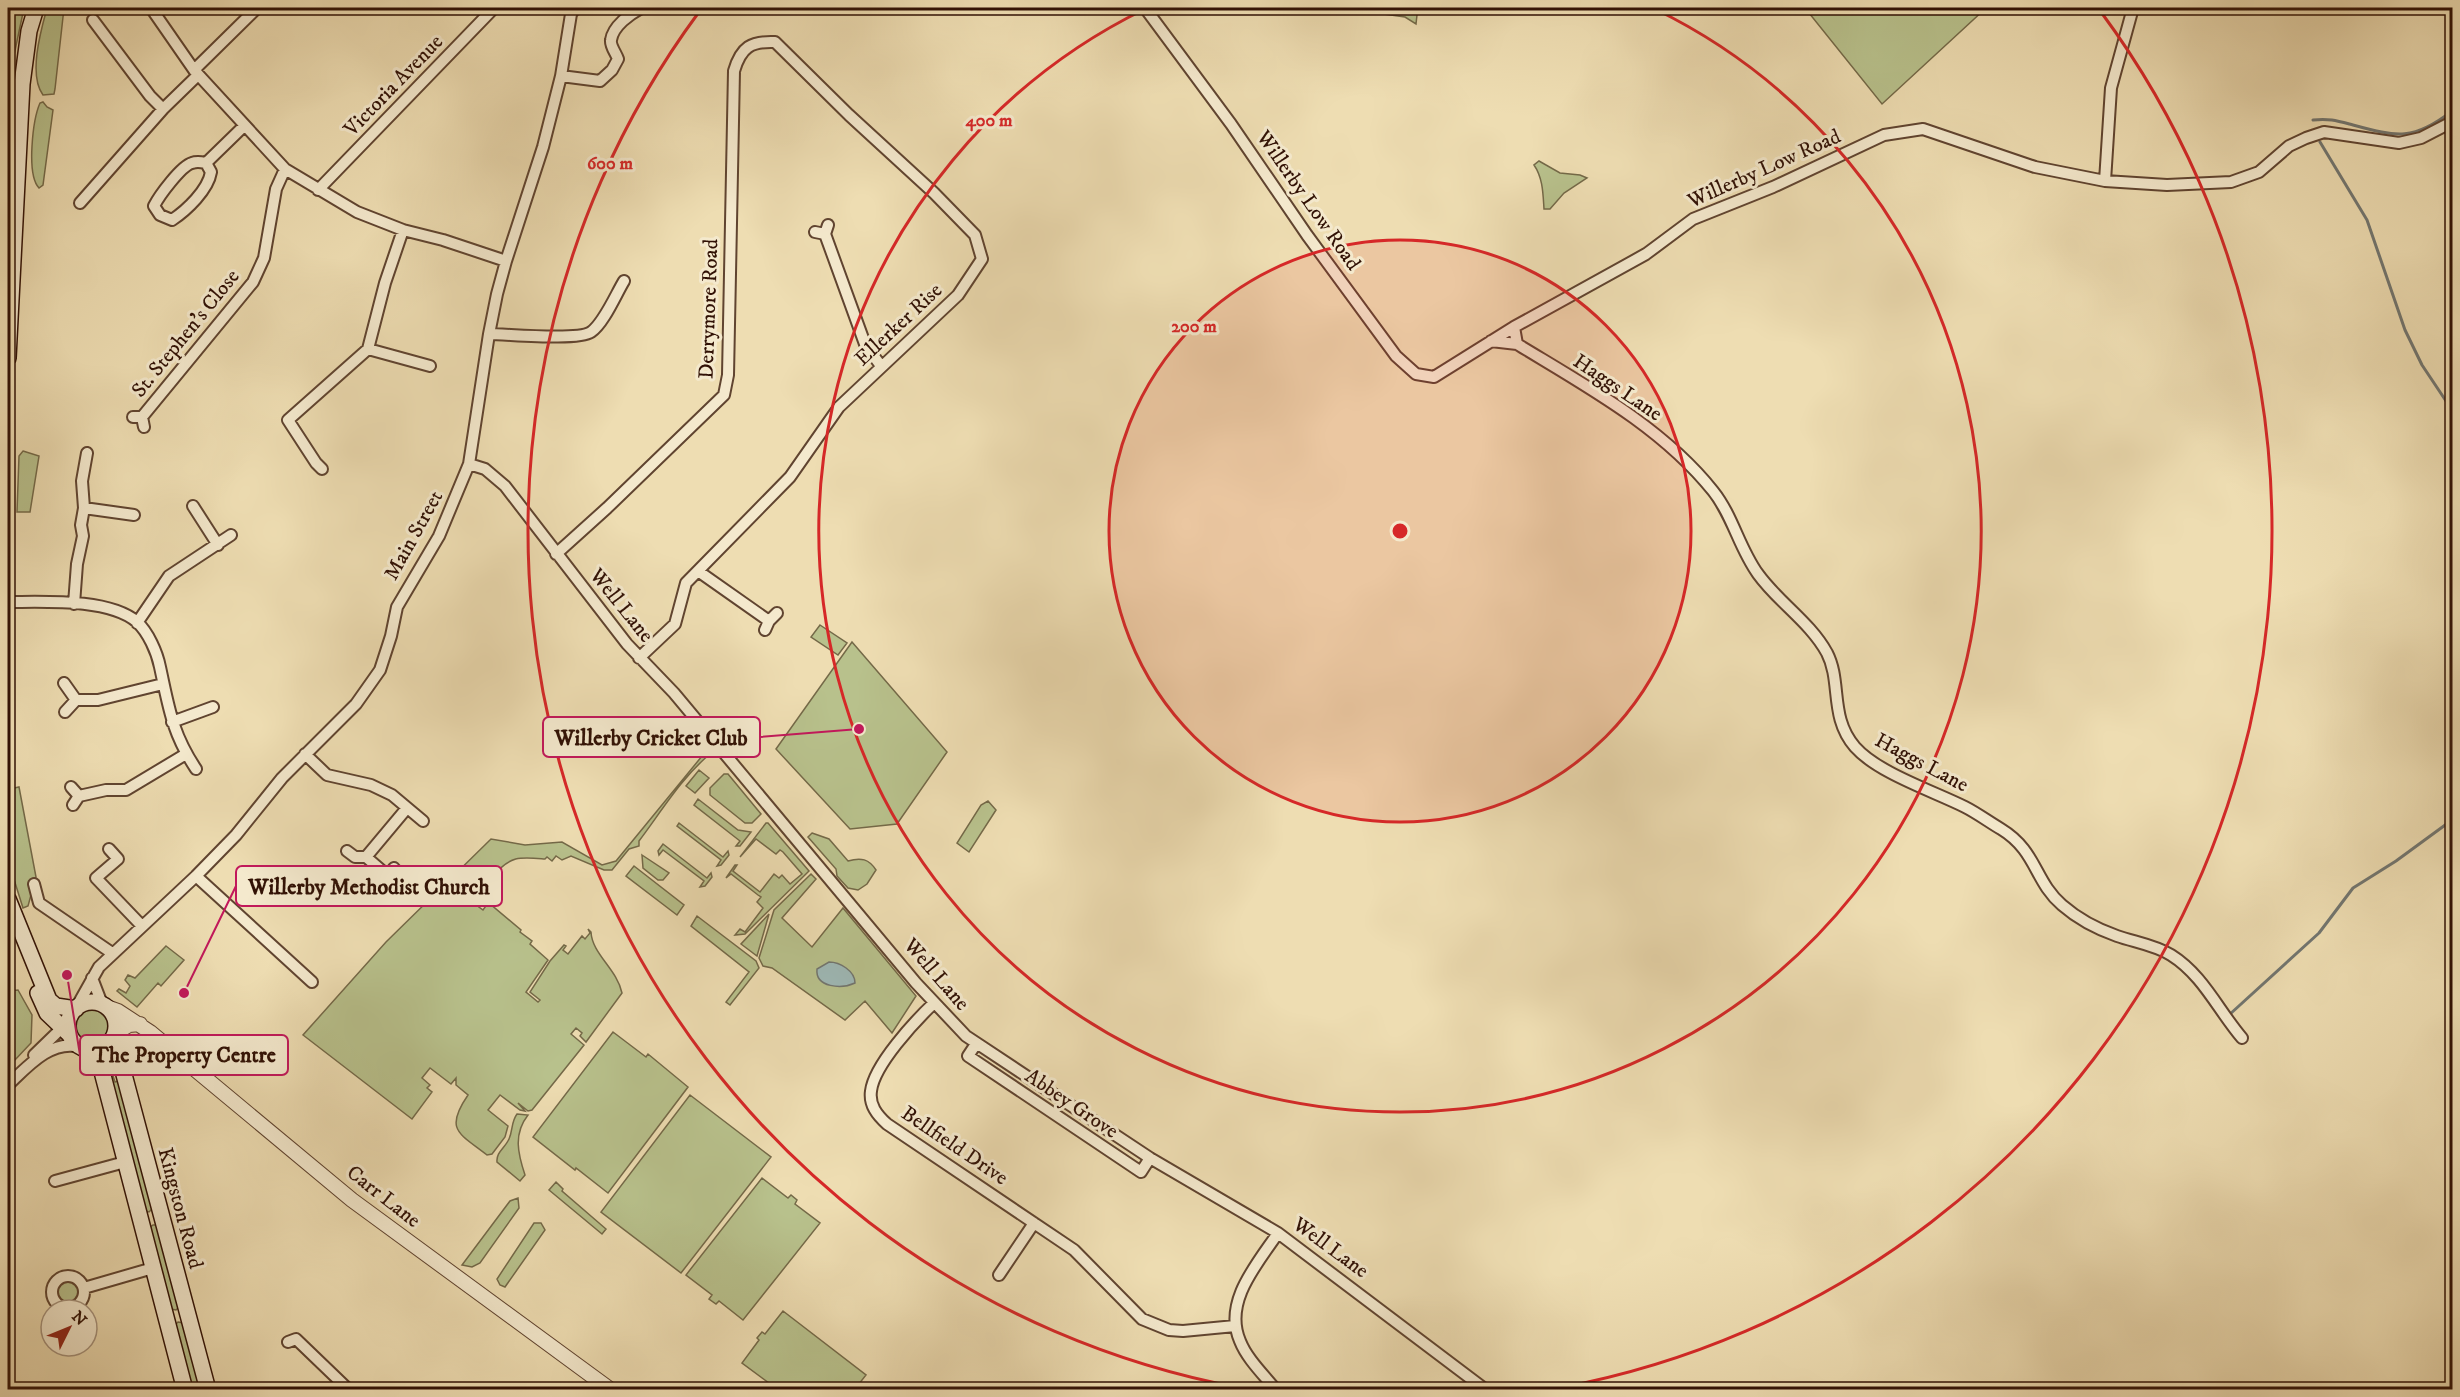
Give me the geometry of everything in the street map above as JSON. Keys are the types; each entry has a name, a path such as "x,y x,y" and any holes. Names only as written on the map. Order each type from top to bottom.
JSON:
{"main road":[{"path":"8,358 12,157 25,57 36,8"},
{"path":"10,906 33,982 47,1013 71,1020"},
{"path":"10,906 49,1000 71,1020 84,1049 104,1048 115,1035 115,1019 104,1005 88,1002 71,1020"},
{"name":"Kingston Road","path":"115,1035 208,1389"},
{"name":"Kingston Road","path":"84,1049 100,1064 185,1389"}],"street":[{"path":"151,8 196,72 285,169 357,212 403,230 506,261"},
{"path":"80,203 196,72 257,8"},
{"name":"Victoria Avenue","path":"318,190 494,8"},
{"path":"561,76 600,81 623,58 611,45 611,38 628,15 641,8"},
{"name":"Willerby Low Road","path":"1145,8 1396,356 1416,374 1434,377 1514,327 1646,254 1693,219 1773,187 1884,135 1923,129 2035,167 2105,181 2167,185 2231,182 2259,172 2289,146 2324,132 2399,143 2421,138 2452,122"},
{"path":"2105,181 2111,88 2133,8"},
{"name":"Main Street","path":"71,1020 92,978 112,953 196,876 244,827 282,778 356,704 380,670 392,636 397,607 449,517 469,464 489,334 506,261 543,147 561,76 571,10"},
{"path":"93,20 150,96 163,109"},
{"name":"Ellerker Rise","path":"639,658 675,624 686,583 790,477 839,406 958,295 982,259 975,235 934,193 849,115 789,54 775,42 759,41"},
{"name":"Derrymore Road","path":"556,554 723,395 728,375 734,71 737,60 744,50 759,41"},
{"path":"206,163 244,126"},
{"path":"199,161 206,163 211,172 209,183 172,220 160,215 154,206 158,197 189,163 199,161"},
{"name":"St. Stephen's Close","path":"140,420 253,282 264,258 276,189 285,169"},
{"path":"317,467 285,419 368,349 385,283 403,230"},
{"path":"823,230 865,344 881,366"},
{"path":"489,334 580,336 591,333 616,307 624,280"},
{"path":"1514,327 1517,344"},
{"name":"Haggs Lane","path":"1491,341 1517,344 1582,383 1633,418 1690,464 1715,493 1732,521 1750,562 1760,576 1802,620 1827,654 1843,729 1856,748 1878,765 1967,808 2005,831 2023,846 2043,883 2060,904 2078,918 2114,935 2171,955 2196,976 2225,1019 2242,1038"},
{"path":"368,349 423,368"},
{"path":"74,604 77,564 83,536 82,481 87,453"},
{"name":"Well Lane","path":"469,464 493,474 505,486 639,658 681,701 955,1026 976,1044 1150,1158 1278,1233 1486,1389"},
{"path":"193,507 218,545"},
{"path":"84,508 134,516"},
{"path":"137,623 169,576 231,535"},
{"path":"698,571 770,621"},
{"path":"8,602 74,604 111,609 137,623 154,647 177,739 196,770"},
{"path":"64,683 76,700"},
{"path":"64,712 76,700 98,700 163,684"},
{"path":"172,722 213,707"},
{"path":"71,787 76,800 106,790 126,790 186,754"},
{"path":"305,754 327,775 382,790 423,821"},
{"path":"347,851 355,857 366,856 407,808"},
{"path":"109,849 118,859 96,878 141,925"},
{"path":"366,856 388,876 394,868"},
{"path":"196,876 312,982"},
{"path":"34,884 39,903 112,953"},
{"path":"92,978 104,1005"},
{"name":"Bellfield Drive","path":"934,1003 904,1033 875,1078 871,1091 872,1104 877,1115 886,1124 1074,1250 1142,1319 1169,1330 1183,1331 1235,1326"},
{"name":"Carr Lane","path":"104,1005 140,1024 352,1200 611,1389"},
{"path":"46,1042 53,1028 47,1013"},
{"path":"21,1072 36,1052 71,1020"},
{"path":"115,1035 129,1025 140,1024"},
{"path":"8,1085 21,1072 60,1045 71,1044 84,1049"},
{"name":"Abbey Grove","path":"976,1044 965,1053 1141,1172 1150,1158"},
{"path":"55,1181 124,1162"},
{"path":"998,1275 1034,1223"},
{"path":"1276,1389 1240,1342 1235,1326 1235,1308 1241,1291 1278,1233"},
{"path":"84,1288 153,1268"},
{"path":"288,1342 296,1339 350,1389"}],"green space":[{"path":"8,8 24,8 13,60 8,132"},
{"path":"47,8 64,8 54,94 43,95 36,76 36,64"},
{"path":"1374,8 1413,8 1417,15 1416,24 1405,17 1369,12"},
{"path":"1805,8 1986,8 1882,104"},
{"path":"43,102 53,110 43,185 39,188 33,171 32,146 37,111 40,103"},
{"path":"1539,161 1560,173 1587,178 1564,193 1550,209 1544,209 1541,181 1534,165"},
{"path":"23,451 39,456 30,512 17,512 19,456"},
{"path":"820,625 847,643 838,655 811,637"},
{"path":"852,642 947,752 897,824 850,829 776,749"},
{"path":"707,750 710,754 672,795 639,841 639,846 629,849 612,870 604,870 571,856 562,860 556,856 552,861 547,857 545,859 517,859 500,868 494,875 496,885 488,895 477,886 471,893 482,903 479,907 483,910 488,903 490,904 521,930 520,932 532,941 530,944 548,960 526,992 538,1002 540,1000 530,992 550,961 564,945 566,946 563,950 568,954 582,936 585,939 590,933 588,929 622,993 586,1042 580,1036 582,1033 576,1028 571,1034 584,1045 532,1110 528,1111 518,1103 525,1111 520,1110 500,1095 488,1110 508,1126 505,1137 492,1154 487,1155 462,1136 458,1130 457,1116 468,1095 456,1085 456,1078 451,1084 430,1068 422,1078 430,1085 427,1088 432,1092 412,1119 303,1035 386,942 491,839 525,845 562,842 602,865 616,861"},
{"path":"699,770 709,778 695,793 686,786"},
{"path":"724,774 728,774 761,814 752,823 745,823 710,795 710,788"},
{"path":"19,787 36,877 28,906 23,908 11,870 8,850 8,842 13,835 14,788"},
{"path":"698,799 738,830 751,832 740,846 736,846 740,841 694,805"},
{"path":"988,801 996,810 969,852 957,843 981,805"},
{"path":"679,823 723,857 728,851 729,855 721,865 717,866 721,860 677,826"},
{"path":"766,823 809,871 745,934 735,935 740,929 745,932 763,908 757,902 761,897 731,874 726,878 735,865 737,865 733,871 760,892 774,874 779,878 782,875 790,884 802,874 783,852 780,850 776,854 756,839 740,857"},
{"path":"812,833 829,839 848,861 861,859 870,863 876,870 867,884 858,890 848,888 837,876 836,869 808,837"},
{"path":"663,844 707,878 711,873 712,877 705,886 700,887 704,881 663,850 659,855 658,851"},
{"path":"642,855 669,873 663,880 658,880 643,868"},
{"path":"634,866 684,905 677,915 626,876"},
{"path":"811,874 816,879 782,918 812,947 843,908 916,996 892,1033 865,1001 845,1020 772,968 763,966 759,958 774,910"},
{"path":"769,914 757,956 741,944"},
{"path":"697,916 756,961 759,968 730,1005 726,1002 749,972 691,926"},
{"path":"166,946 184,960 161,986 158,983 137,1007 117,991 119,989 126,993 130,986 125,980 128,975 135,978"},
{"path":"18,990 32,1015 31,1043 13,1062 8,1059 9,991"},
{"path":"91,1008 98,1009 104,1014 109,1020 109,1034 104,1040 98,1045 91,1046 84,1045 78,1040 73,1034 72,1027 73,1020 78,1014 84,1009"},
{"path":"613,1032 646,1057 648,1054 688,1087 608,1193 533,1137"},
{"path":"113,1076 115,1082 121,1080 153,1208 149,1212 145,1211 108,1078"},
{"path":"690,1095 771,1157 681,1273 601,1212"},
{"path":"517,1114 528,1115 520,1129 518,1144 525,1175 520,1181 497,1162 499,1153 509,1139"},
{"path":"762,1178 788,1198 791,1195 797,1200 795,1204 820,1223 743,1320 719,1301 716,1304 709,1299 712,1295 686,1275"},
{"path":"556,1182 563,1189 562,1191 606,1229 602,1234 549,1190"},
{"path":"518,1198 519,1208 480,1263 472,1267 462,1265 510,1201"},
{"path":"534,1223 541,1223 545,1230 505,1287 500,1285 497,1279"},
{"path":"157,1225 179,1307 176,1310 171,1309 149,1228"},
{"path":"63,1281 73,1281 79,1287 78,1298 57,1297 57,1287"},
{"path":"783,1311 866,1375 855,1389 777,1389 742,1363 759,1340 757,1338 762,1332 765,1334"},
{"path":"178,1322 183,1323 203,1389 191,1389 175,1325"}],"water":[{"path":"829,962 846,968 855,983 837,986 820,980 817,969"}],"waterway":[{"path":"2313,120 2333,120 2382,132 2405,134 2427,128 2452,111"},
{"path":"2320,142 2367,220 2405,330 2422,365 2452,410"},
{"path":"2229,1015 2319,933 2353,888 2396,861 2452,820"}],"place":[{"name":"Willerby Cricket Club","path":"859,729"},
{"name":"The Property Centre","path":"67,975"},
{"name":"Willerby Methodist Church","path":"184,993"}]}
